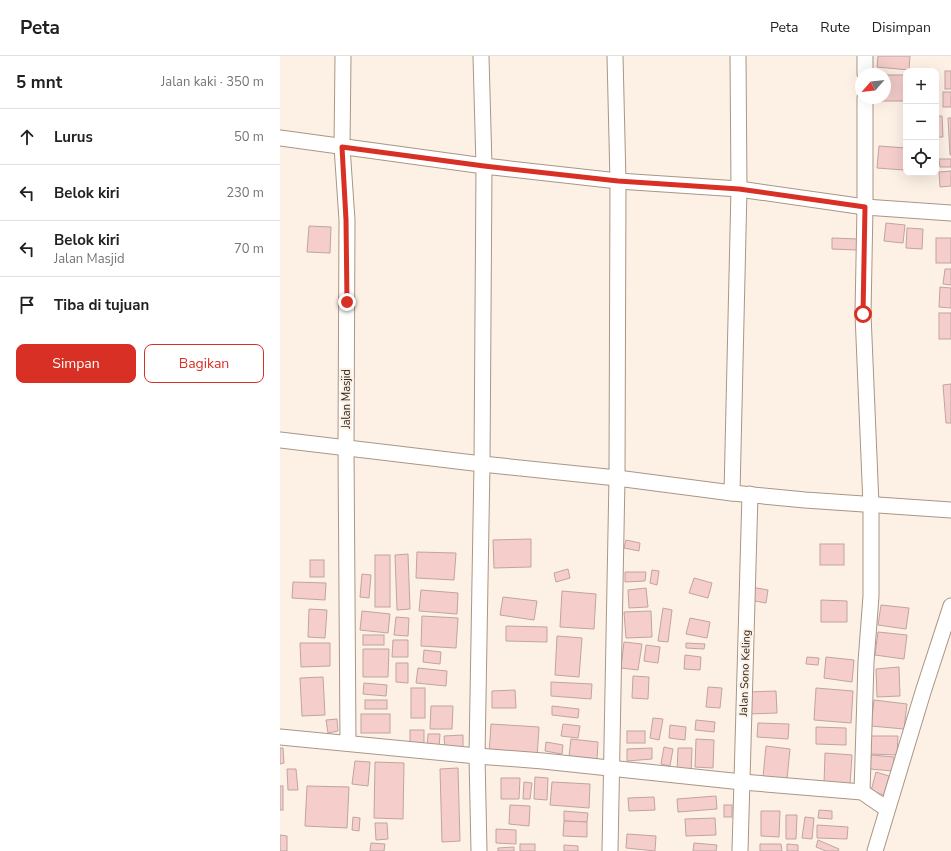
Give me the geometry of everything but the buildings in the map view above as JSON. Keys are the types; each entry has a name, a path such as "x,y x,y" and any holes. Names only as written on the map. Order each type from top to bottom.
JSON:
{"street":[{"name":"Jalan Masjid","path":"343,56 342,147 346,220 348,743"},
{"path":"479,851 477,756 482,464 484,166 481,56"},
{"path":"610,851 617,478 618,181 614,56"},
{"path":"732,493 739,189 738,56"},
{"path":"865,56 865,68"},
{"path":"862,792 866,662 871,596 871,504 863,314 866,104"},
{"path":"280,138 484,166 618,181 739,189 865,207 951,213"},
{"path":"280,440 482,464 617,478 732,493 805,500 951,510"},
{"name":"Jalan Sono Keling","path":"740,851 750,494"},
{"path":"875,851 923,692 951,606"},
{"path":"280,737 543,761 742,782 862,792 887,809"}],"route":[{"path":"347,302 346,220 342,147 484,166 618,181 739,189 865,207 863,314"}]}
